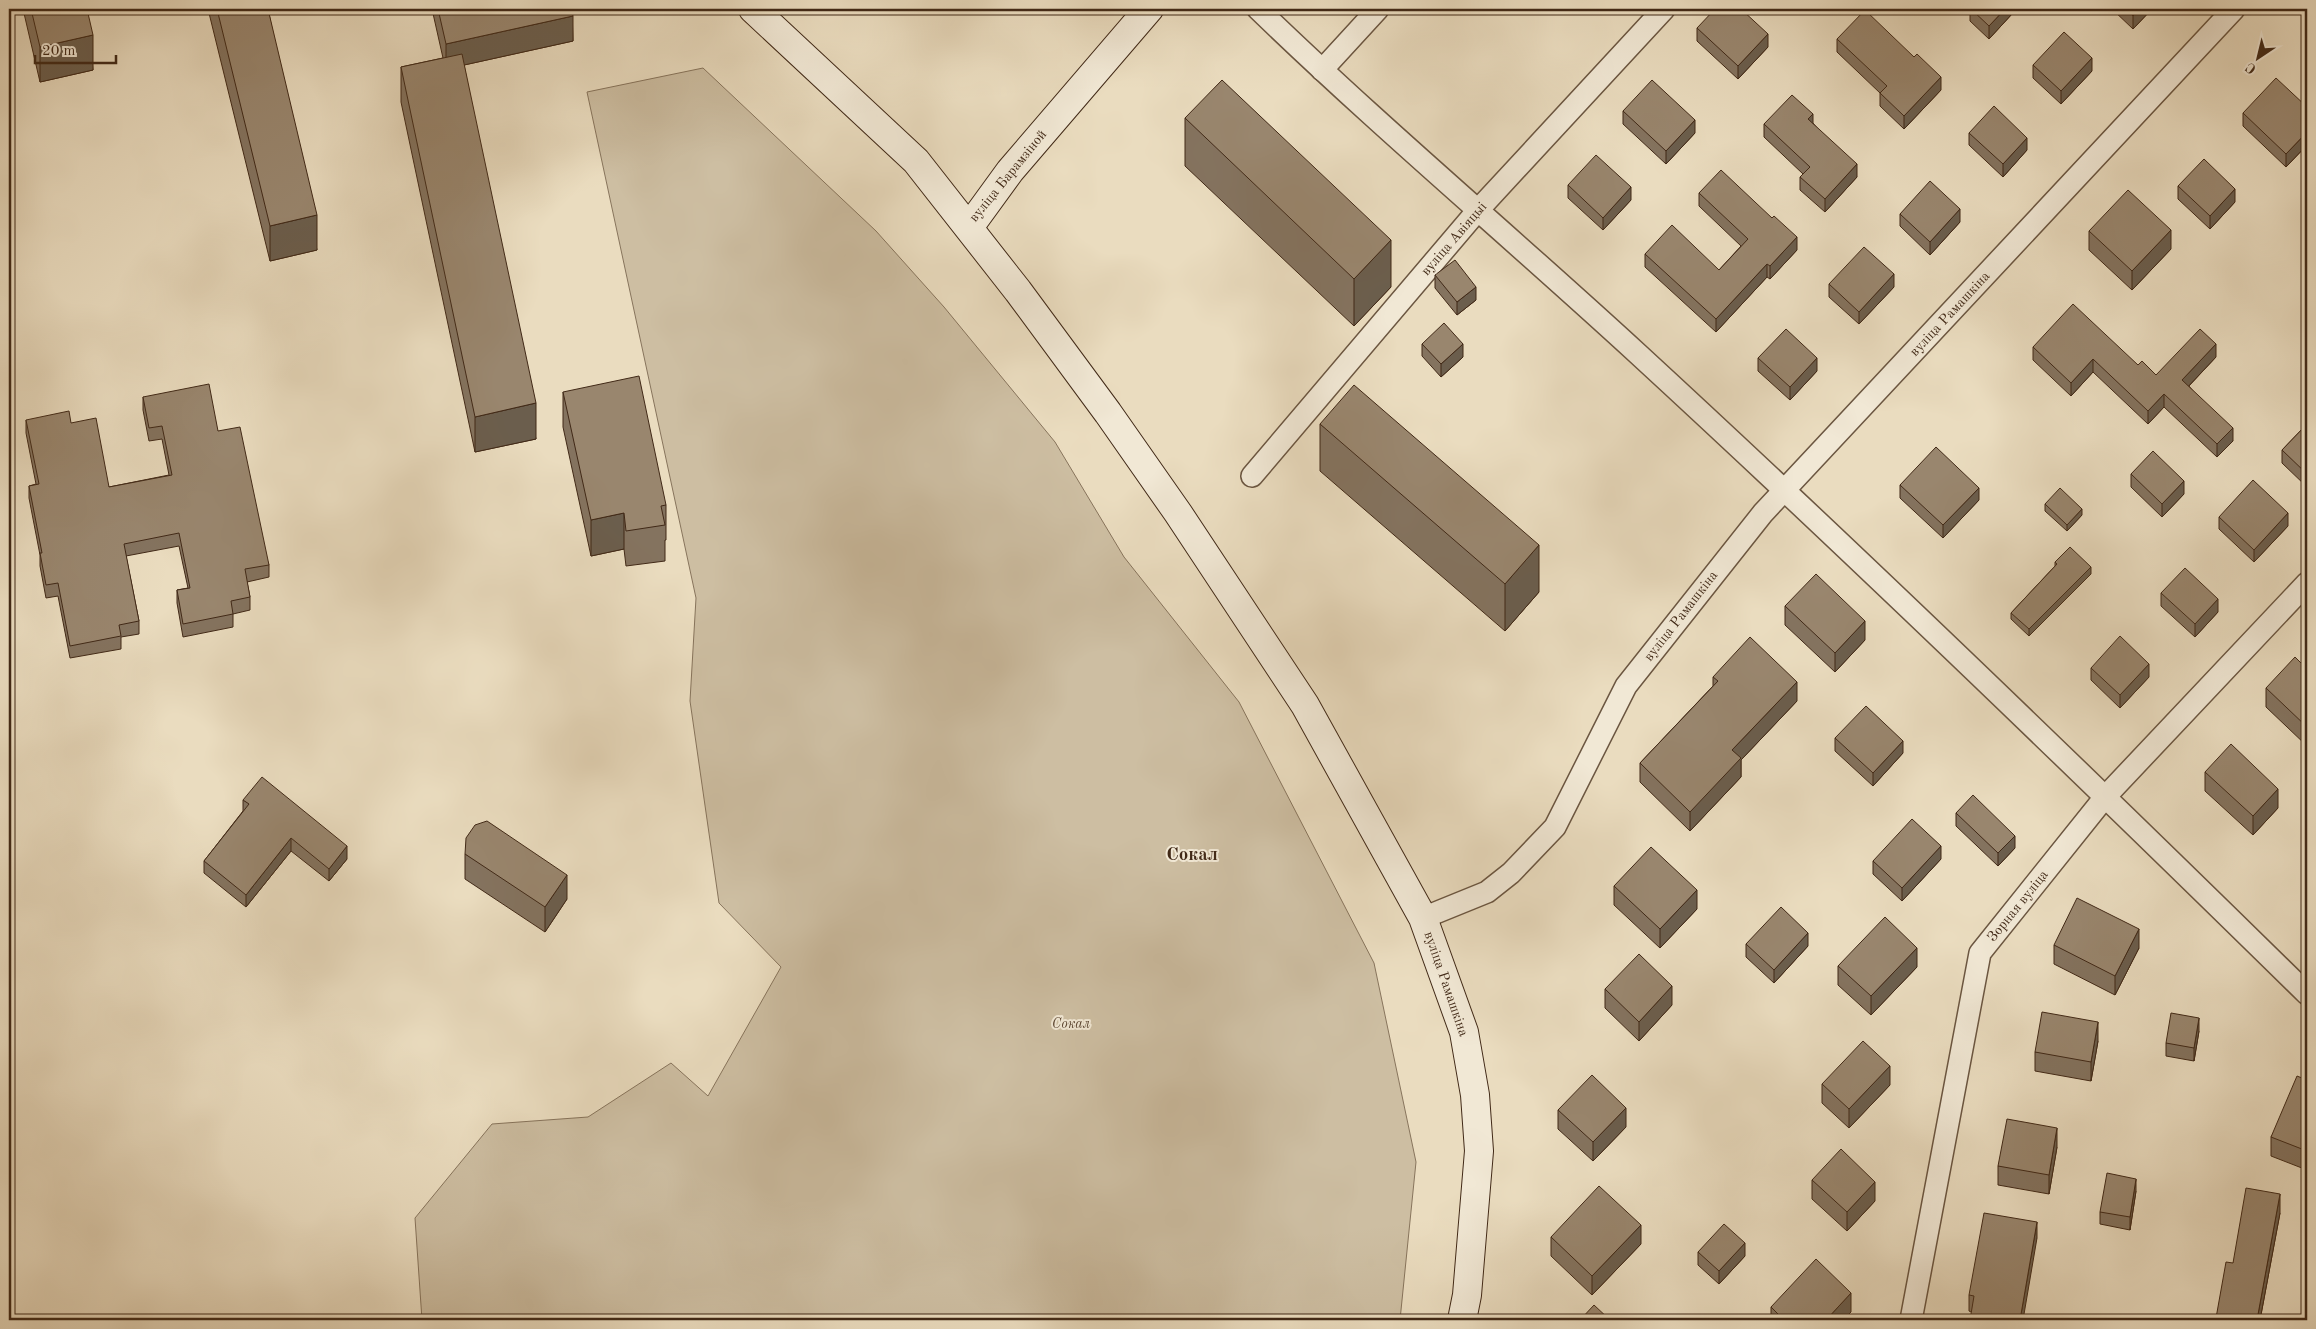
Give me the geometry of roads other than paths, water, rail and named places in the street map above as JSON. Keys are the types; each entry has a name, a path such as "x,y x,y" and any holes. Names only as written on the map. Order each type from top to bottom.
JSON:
{"street":[{"name":"вуліца Барамзіной","path":"753,9 916,161 970,226 1010,172 1149,9"},
{"path":"1258,9 1322,70 1638,353 2105,797 2307,994"},
{"path":"1322,70 1378,9"},
{"name":"вуліца Авіяцыі","path":"1252,476 1478,210 1664,9"},
{"name":"вуліца Рамашкіна","path":"1462,1320 1479,1151 1475,1095 1464,1032 1423,918 1487,892 1511,873 1555,828 1626,686 1763,513 2234,9"},
{"path":"970,226 1108,413 1305,705 1423,918"},
{"name":"Зорная вуліца","path":"1911,1320 1980,953 2105,797 2307,582"}],"district":[{"name":"Сокал","path":"1192,855"}]}
